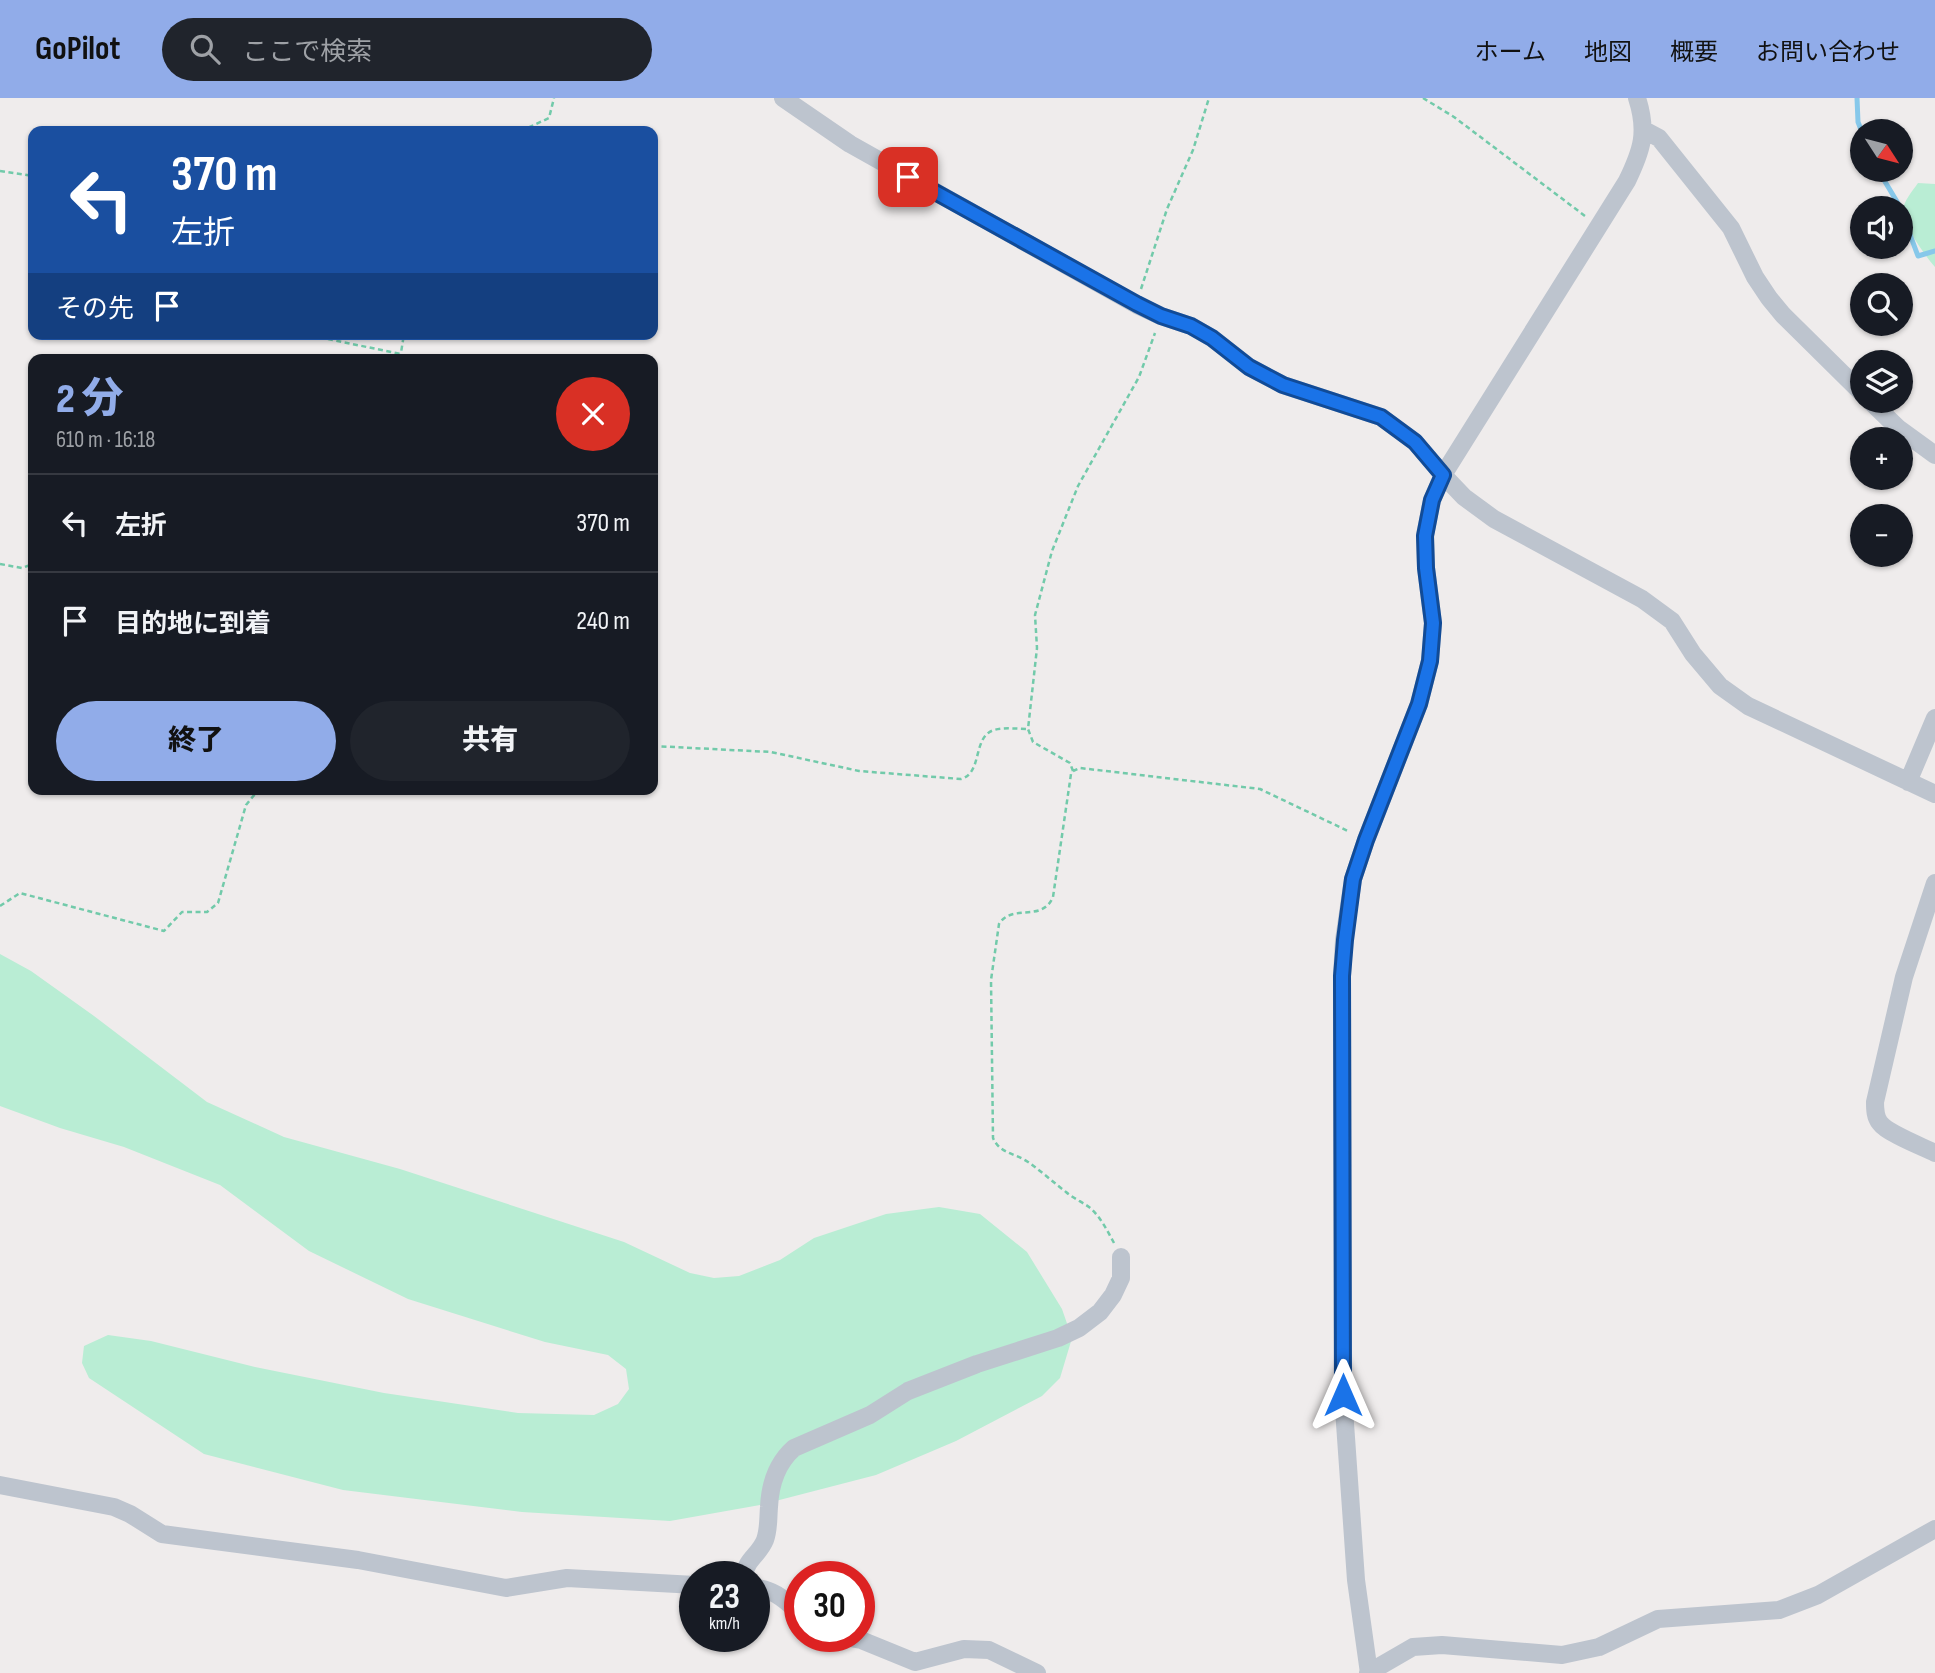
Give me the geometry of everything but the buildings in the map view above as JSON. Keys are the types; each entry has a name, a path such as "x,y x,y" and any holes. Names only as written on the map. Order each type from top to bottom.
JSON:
{"street":[{"path":"783,98 850,144 1137,304 1191,326 1212,338 1249,367 1283,385 1381,417 1415,442 1464,497 1494,519 1642,599 1672,621 1693,654 1720,686 1748,706 1935,794"},
{"path":"1637,98 1644,130 1639,156 1627,181 1443,475 1432,500 1425,536 1433,623 1430,661 1419,704 1353,879 1342,976 1343,1395 1356,1580 1369,1673 1413,1647 1442,1645 1562,1655 1599,1647 1658,1619 1779,1610 1818,1595 1935,1529"},
{"path":"1644,130 1659,138 1731,228 1755,277 1769,298 1850,381"},
{"path":"1882,413 1935,456"},
{"path":"1908,782 1935,718"},
{"path":"1935,883 1904,977 1875,1102 1875,1113 1880,1124 1887,1130 1935,1153"},
{"path":"749,1561 763,1544 768,1531 770,1487 779,1466 794,1448 870,1415 908,1391 977,1364 1058,1338 1079,1328 1100,1312 1113,1295 1121,1278 1121,1257"},
{"path":"0,1485 114,1507 162,1534 358,1560 506,1588 566,1578 679,1584"},
{"path":"875,1646 915,1662 964,1649 989,1650 1038,1673"}],"path":[{"path":"532,126 549,118 554,98"},
{"path":"1137,304 1167,209 1193,150 1209,98"},
{"path":"1423,98 1454,117 1598,226"},
{"path":"0,171 28,175"},
{"path":"1073,771 1070,763 1033,742 1028,729 1037,648 1035,615 1052,551 1078,486 1139,377 1161,316"},
{"path":"329,340 391,354"},
{"path":"0,564 22,568 28,566"},
{"path":"658,746 771,752 859,771 961,779 967,778 971,773 984,738 990,731 1028,729"},
{"path":"1121,1257 1104,1225 1090,1208 1024,1159 1003,1151 993,1138 991,979 999,924 1007,916 1044,910 1050,904 1071,774 1080,768 1260,789 1366,840"},
{"path":"0,906 20,893 164,930 182,912 207,912 218,903 246,805 254,795"}],"green space":[{"path":"1918,183 1935,184 1935,267 1913,236 1913,196 1909,196"},
{"path":"0,954 31,971 94,1016 207,1102 284,1137 400,1169 624,1242 690,1273 714,1278 739,1276 780,1260 814,1238 886,1214 939,1207 980,1214 1027,1252 1062,1309 1072,1338 1060,1378 1042,1396 956,1441 876,1475 760,1505 670,1521 522,1512 343,1490 204,1454 89,1378 82,1363 84,1346 108,1335 151,1341 255,1367 384,1393 518,1413 594,1415 618,1404 629,1389 626,1369 608,1355 545,1342 408,1299 309,1251 220,1185 124,1147 0,1106"}],"waterway":[{"path":"1857,98 1858,119"},
{"path":"1885,182 1899,205 1918,256 1935,251"}],"route":[{"path":"908,177 1137,304 1191,326 1212,338 1249,367 1283,385 1381,417 1415,442 1443,475 1432,500 1425,536 1433,623 1430,661 1419,704 1353,879 1345,940 1342,976 1343,1395"}]}
